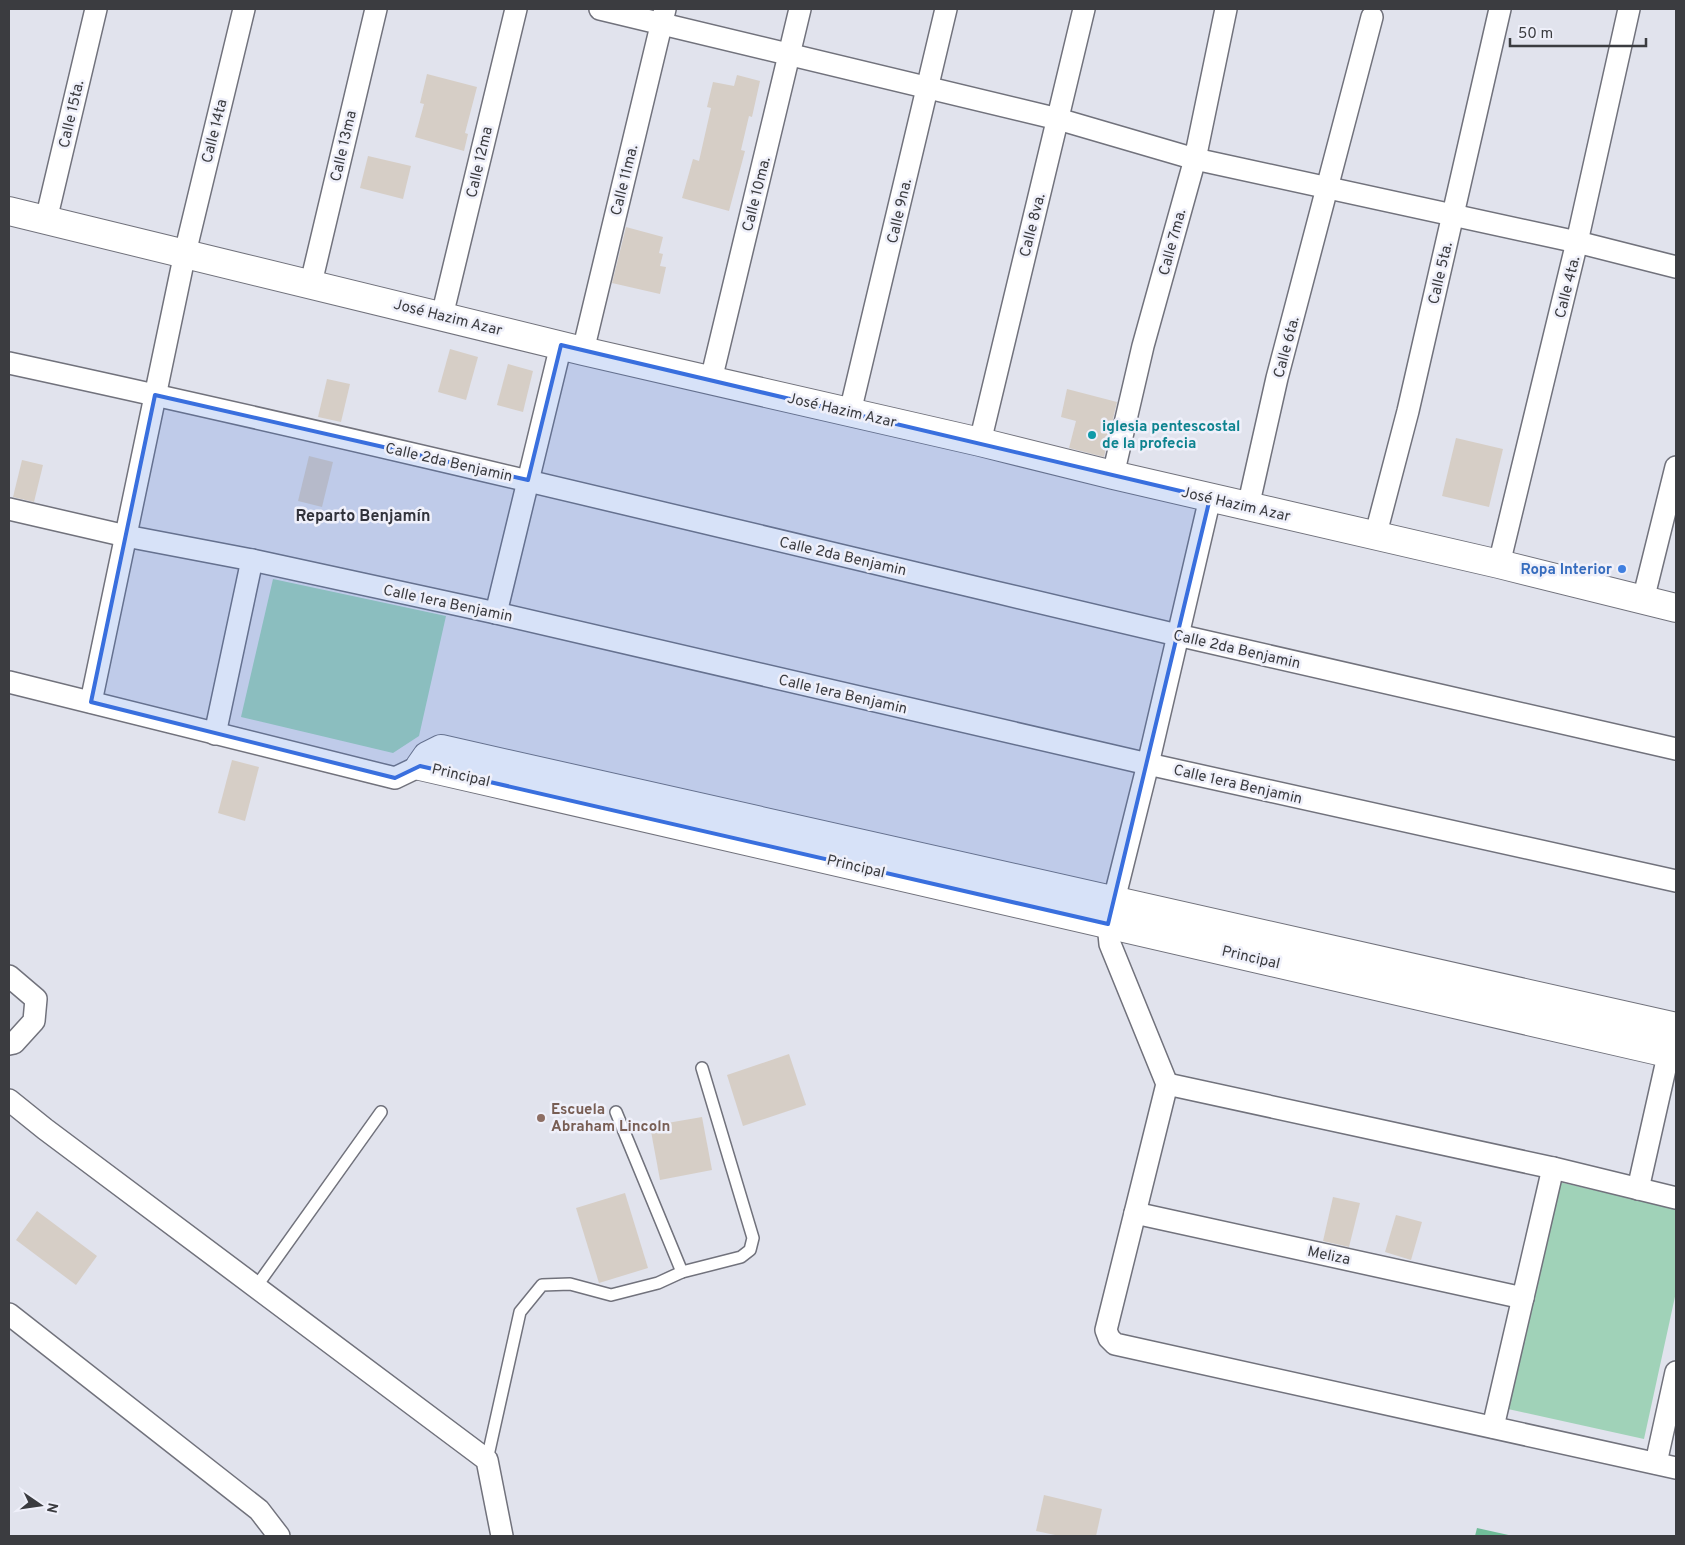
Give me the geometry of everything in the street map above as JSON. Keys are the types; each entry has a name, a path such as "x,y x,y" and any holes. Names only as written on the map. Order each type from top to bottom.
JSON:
{"street":[{"name":"Calle 15ta.","path":"46,220 96,9"},
{"name":"Calle 14ta","path":"91,702 185,253 244,9"},
{"name":"Calle 13ma","path":"310,283 376,9"},
{"name":"Calle 12ma","path":"442,316 516,9"},
{"path":"600,9 664,16 790,54 1058,119 1195,159 1577,242 1676,267"},
{"name":"Calle 10ma.","path":"711,380 800,9"},
{"name":"Calle 9na.","path":"850,412 946,9"},
{"name":"Calle 8va.","path":"980,442 1084,9"},
{"name":"Calle 7ma.","path":"1113,475 1143,346 1195,159 1226,9"},
{"name":"Calle 5ta.","path":"1375,537 1408,411 1500,9"},
{"name":"Calle 4ta.","path":"1499,564 1577,242 1629,9"},
{"name":"Calle 11ma.","path":"496,613 528,480 572,348 664,16"},
{"name":"Calle 6ta.","path":"1248,507 1277,378 1372,16"},
{"name":"José Hazim Azar","path":"9,211 572,348 980,442 1375,537 1499,564 1676,608"},
{"name":"Calle 2da Benjamin","path":"9,363 528,480 1177,635 1676,750"},
{"path":"1643,600 1676,467"},
{"path":"1210,498 1148,764 1111,912 1110,944 1167,1084 1106,1330 1108,1338 1115,1344 1666,1465 1676,1372"},
{"name":"Calle 1era Benjamin","path":"9,509 126,536 252,560 496,613 1148,764 1676,882"},
{"path":"215,734 252,560"},
{"path":"9,682 395,778 420,766"},
{"name":"Principal","path":"420,766 1111,912 1676,1024"},
{"name":"Principal","path":"1111,912 1672,1054"},
{"path":"9,976 36,999 34,1021 14,1043 9,1044"},
{"path":"1638,1189 1672,1054 1676,1024"},
{"path":"1167,1084 1553,1168 1676,1198"},
{"path":"9,1100 44,1129 487,1460 502,1536"},
{"path":"1493,1427 1553,1168"},
{"name":"Meliza","path":"1135,1213 1523,1298"},
{"path":"9,1314 259,1510 278,1536"}],"lane":[{"path":"487,1460 520,1312 542,1284 570,1284 611,1295 658,1283 682,1272 741,1257 750,1250 754,1238 702,1068"},
{"path":"256,1287 381,1112"},
{"path":"616,1112 682,1272"}],"highlighted area":[{"path":"561,345 1210,498 1108,924 420,766 395,778 91,702 155,395 528,480"}],"green space":[{"path":"273,579 446,616 419,736 393,753 241,717"},
{"path":"1559,1182 1676,1209 1676,1292 1644,1439 1508,1409"},
{"path":"1477,1528 1513,1536 1475,1536"}],"building":[{"path":"427,74 477,87 465,133 468,134 464,151 415,137 424,104 420,103"},
{"path":"737,75 760,81 752,117 749,116 741,150 745,151 729,211 682,198 693,159 699,161 711,108 707,107 713,82 734,86"},
{"path":"368,156 411,166 403,199 360,188"},
{"path":"626,227 663,237 659,253 663,254 660,266 666,267 660,294 612,283"},
{"path":"450,349 478,357 466,400 438,392"},
{"path":"508,364 533,371 523,412 497,405"},
{"path":"327,379 350,384 341,422 318,417"},
{"name":"iglesia pentescostal de la profecia","path":"1067,389 1117,402 1104,457 1069,448 1076,421 1061,417"},
{"path":"1456,438 1503,449 1489,507 1442,496"},
{"path":"309,456 333,462 322,507 298,501"},
{"path":"22,460 43,465 34,502 13,497"},
{"path":"232,760 259,767 245,821 218,813"},
{"path":"789,1054 806,1105 743,1126 727,1075"},
{"path":"702,1117 712,1170 660,1180 650,1126"},
{"path":"625,1193 648,1268 599,1283 576,1208"},
{"path":"1333,1197 1360,1203 1349,1247 1323,1241"},
{"path":"37,1211 97,1256 76,1285 16,1240"},
{"path":"1396,1215 1422,1222 1411,1260 1385,1252"},
{"path":"1044,1495 1102,1509 1096,1536 1060,1536 1036,1531"}],"place":[{"name":"iglesia pentescostal de la profecia","path":"1092,435"},
{"name":"Ropa Interior","path":"1622,569"},
{"name":"Escuela Abraham Lincoln","path":"541,1118"}],"district":[{"name":"Reparto Benjamín","path":"363,515"}]}
